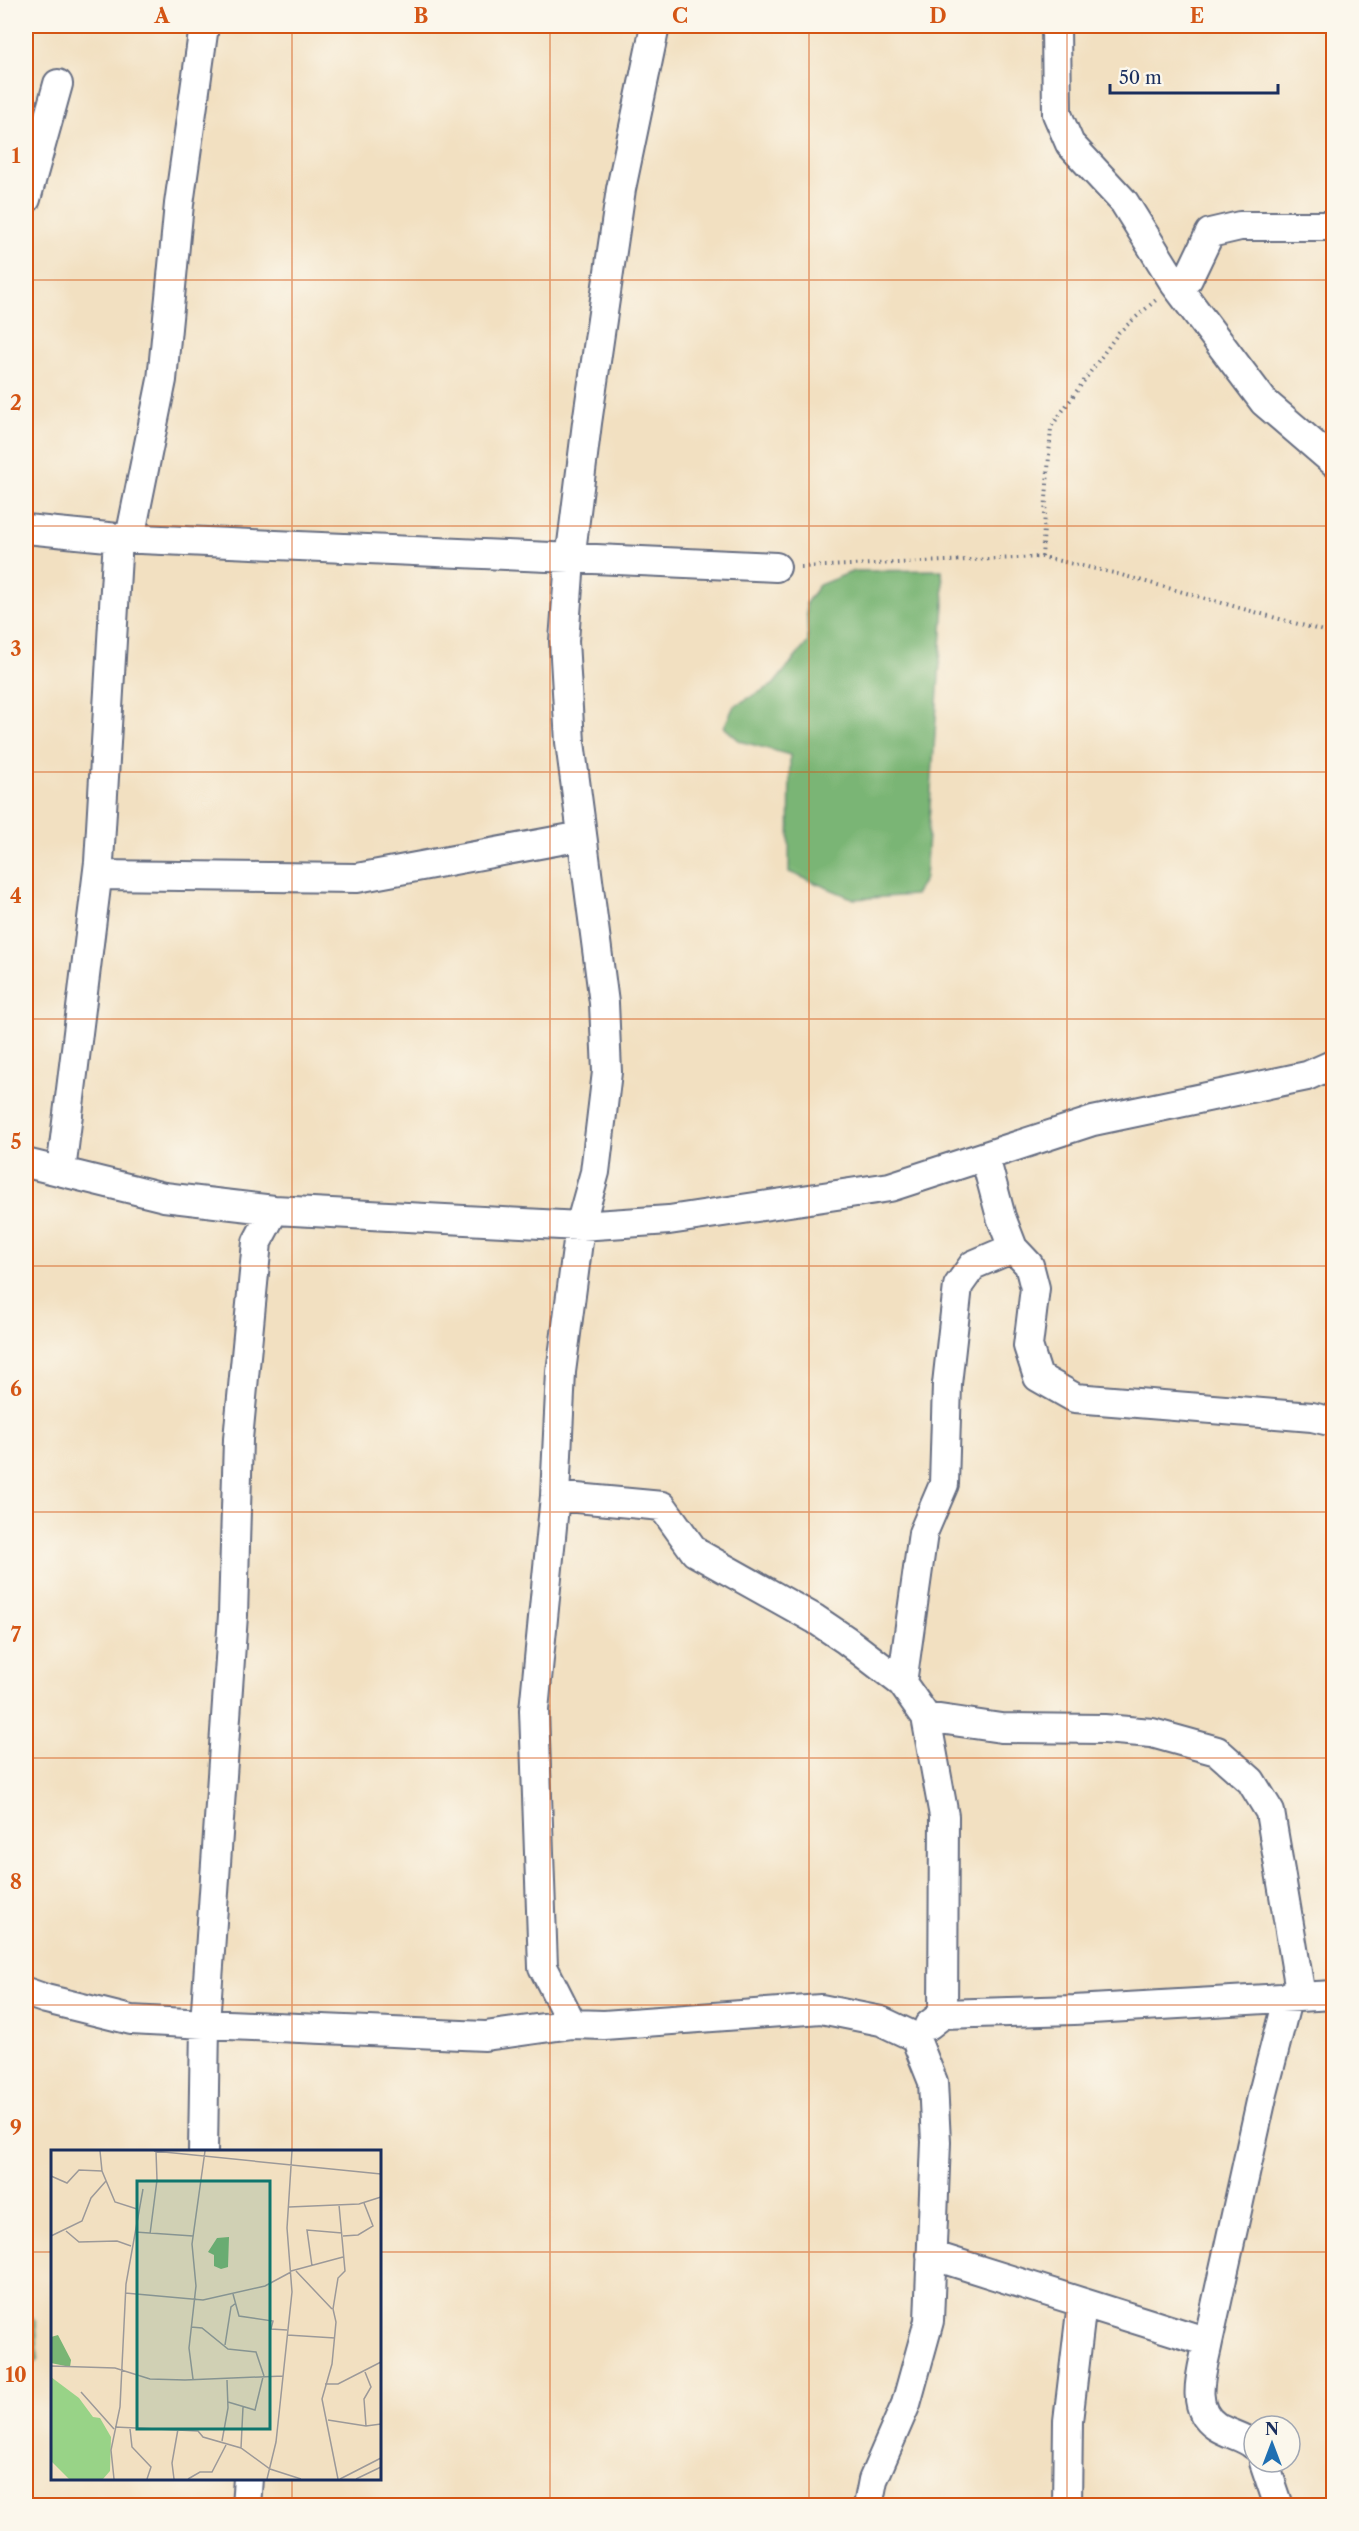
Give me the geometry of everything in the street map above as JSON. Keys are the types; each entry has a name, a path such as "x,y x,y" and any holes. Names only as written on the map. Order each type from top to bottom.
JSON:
{"street":[{"path":"61,1171 98,875 124,538 162,380 197,26"},
{"path":"572,2024 543,1966 534,1710 555,1496 561,1372 580,1226 595,1172 607,1072 604,1003 570,742 564,641 570,560 621,189 655,26"},
{"path":"1056,26 1058,114 1070,144 1124,202 1175,284 1264,402 1334,462"},
{"path":"26,199 58,84"},
{"path":"1175,284 1188,279 1210,233 1240,226 1334,226"},
{"path":"26,529 124,538 570,560 776,567"},
{"path":"98,875 357,878 582,836"},
{"path":"26,1163 164,1197 274,1210 580,1226 669,1220 890,1186 1093,1121 1307,1076 1334,1064"},
{"path":"985,1157 1001,1217 1013,1248 1029,1265 1035,1288 1028,1346 1038,1377 1075,1398 1312,1417 1334,1422"},
{"path":"203,2150 205,2024 233,1614 238,1439 257,1242 274,1210"},
{"path":"902,1683 923,1533 944,1484 947,1384 958,1286 973,1265 1013,1248"},
{"path":"555,1496 662,1506 695,1552 815,1619 902,1683 926,1717 944,1816 943,2014"},
{"path":"926,1717 1001,1728 1104,1729 1152,1733 1217,1751 1251,1781 1270,1812 1294,1996 1262,2097 1208,2342 1199,2397 1203,2412 1216,2426 1242,2437"},
{"path":"26,1992 131,2020 485,2036 572,2024 604,2025 821,2009 881,2021 915,2037 933,2082 936,2142 930,2321 906,2404 873,2481 868,2505"},
{"path":"915,2037 943,2014 1074,2010 1334,1995"},
{"path":"931,2255 1208,2342"},
{"path":"1067,2505 1068,2421 1082,2303"},
{"path":"1268,2474 1279,2505"},
{"path":"246,2505 248,2480"}],"path":[{"path":"1042,557 1051,427 1119,332 1175,284"},
{"path":"776,567 1042,557 1114,573 1334,634"}],"green space":[{"path":"942,570 944,604 925,878 915,895 854,899 789,872 790,755 740,741 724,727 734,706 773,685 808,642 806,603 819,585 854,571"},
{"path":"26,2309 36,2322 38,2358 26,2373"}]}
